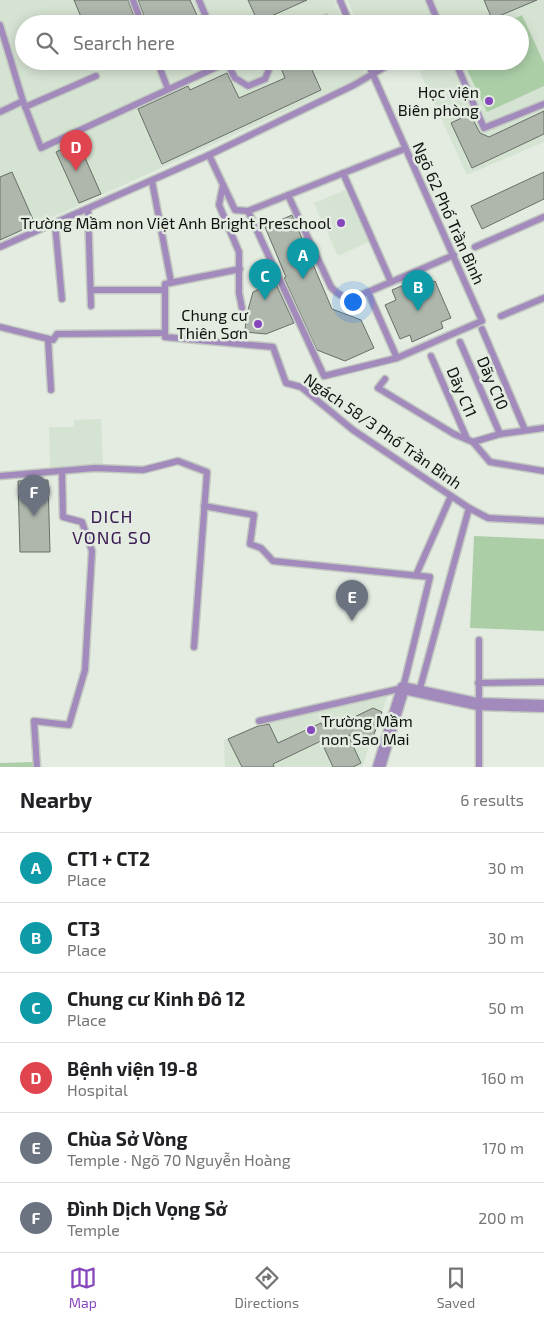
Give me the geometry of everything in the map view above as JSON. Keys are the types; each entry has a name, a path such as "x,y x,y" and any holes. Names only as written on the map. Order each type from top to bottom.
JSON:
{"street":[{"path":"379,767 404,688 477,704 544,706"}],"lane":[{"path":"133,0 139,15"},
{"path":"199,0 205,15"},
{"path":"340,0 346,15"},
{"path":"429,0 435,15"},
{"path":"0,25 24,104 41,148 209,70"},
{"path":"161,70 168,88"},
{"path":"231,70 235,78 248,86 265,79 269,70"},
{"name":"Ngõ 62 Phố Trần Bình","path":"371,70 404,149 454,255 482,321 397,358"},
{"path":"0,247 209,155 381,70"},
{"path":"459,70 484,128 544,104"},
{"path":"0,112 96,76"},
{"path":"209,155 235,210 248,211 404,149"},
{"path":"343,173 391,282"},
{"path":"152,180 171,282"},
{"path":"223,185 219,205 240,252 239,293 242,308"},
{"path":"288,195 331,287 338,294 346,298 354,298 454,255"},
{"path":"88,209 91,306"},
{"path":"248,211 324,376 397,358 368,292"},
{"path":"475,247 544,217"},
{"path":"55,224 62,299"},
{"path":"0,327 53,340 57,334 164,333 165,284 240,269"},
{"path":"91,290 165,290"},
{"path":"501,316 544,298"},
{"path":"482,329 525,430"},
{"name":"Ngách 58/3 Phố Trần Bình","path":"164,333 165,337 273,347 286,383 301,387 353,430 469,508 488,518 544,521"},
{"path":"48,339 51,390"},
{"name":"Dãy C10","path":"460,342 500,434"},
{"name":"Dãy C11","path":"431,356 470,441"},
{"path":"385,379 378,388 454,434 470,441 490,462 544,470"},
{"path":"470,441 500,434 544,428"},
{"path":"0,476 95,468 142,470 178,462 207,472 194,647"},
{"path":"37,767 34,721 69,725 85,670 92,551 82,522 63,517 62,472"},
{"path":"416,575 451,496"},
{"path":"204,506 254,515 250,544 261,548 273,561 430,577 404,688 260,721"},
{"path":"419,692 469,508"},
{"path":"479,640 477,704 479,767"},
{"path":"478,683 544,682"}],"shaded area":[{"path":"0,0 334,0 340,15 15,15 15,70 364,70 366,75 0,241"},
{"name":"Học viện Biên phòng","path":"347,0 544,0 544,142 467,175 419,70 529,70 529,15 354,15"},
{"name":"Trường Mầm non Việt Anh Bright Preschool","path":"345,190 369,242 338,256 314,203"},
{"path":"101,419 103,466 50,468 49,427 74,427 74,420"},
{"name":"Trường Mầm non Sao Mai","path":"388,695 362,767 225,767 224,740 268,721"}],"green space":[{"path":"529,30 544,63 544,86 487,112 467,70 529,70"},
{"path":"474,536 544,539 544,631 470,628"},
{"path":"34,762 34,767 0,767 0,763"}],"building":[{"path":"74,0 128,0 134,15 80,15"},
{"path":"138,0 190,0 197,15 144,15"},
{"path":"248,0 307,0 274,15 255,15"},
{"path":"484,0 537,0 501,15 490,15"},
{"path":"282,70 312,70 321,90 162,164 138,109 188,86 190,90 227,73 239,98 285,78"},
{"path":"544,111 544,134 472,168 451,123 470,114 480,133 489,137"},
{"path":"78,142 101,194 79,203 56,152"},
{"path":"12,172 35,224 0,240 0,177"},
{"path":"544,172 544,199 482,229 471,206"},
{"path":"292,215 332,309 361,320 374,348 345,361 317,350 284,278 286,277 265,227"},
{"path":"423,277 426,285 435,281 451,318 441,322 443,328 412,342 410,335 400,339 385,305 396,300 392,290"},
{"path":"275,282 294,323 266,334 245,332 246,317 253,292"},
{"path":"48,480 50,552 20,552 18,481"},
{"path":"373,708 382,712 371,743 348,735 361,763 353,767 333,767 321,741 273,764 274,767 242,767 228,739 258,726 269,724 278,743 321,723 324,729 341,721 342,723"}],"place":[{"name":"Học viện Biên phòng","path":"489,101"},
{"name":"Bệnh viện 19-8","path":"76,171"},
{"name":"Trường Mầm non Việt Anh Bright Preschool","path":"341,223"},
{"name":"CT1 + CT2","path":"303,279"},
{"name":"Chung cư Kinh Đô 12","path":"265,300"},
{"name":"CT3","path":"418,311"},
{"name":"Chung cư Thiên Sơn","path":"258,324"},
{"name":"Đình Dịch Vọng Sở","path":"34,516"},
{"name":"Chùa Sở Vòng","path":"352,621"},
{"name":"Trường Mầm non Sao Mai","path":"311,730"}],"district":[{"name":"DICH VONG SO","path":"112,527"}]}
